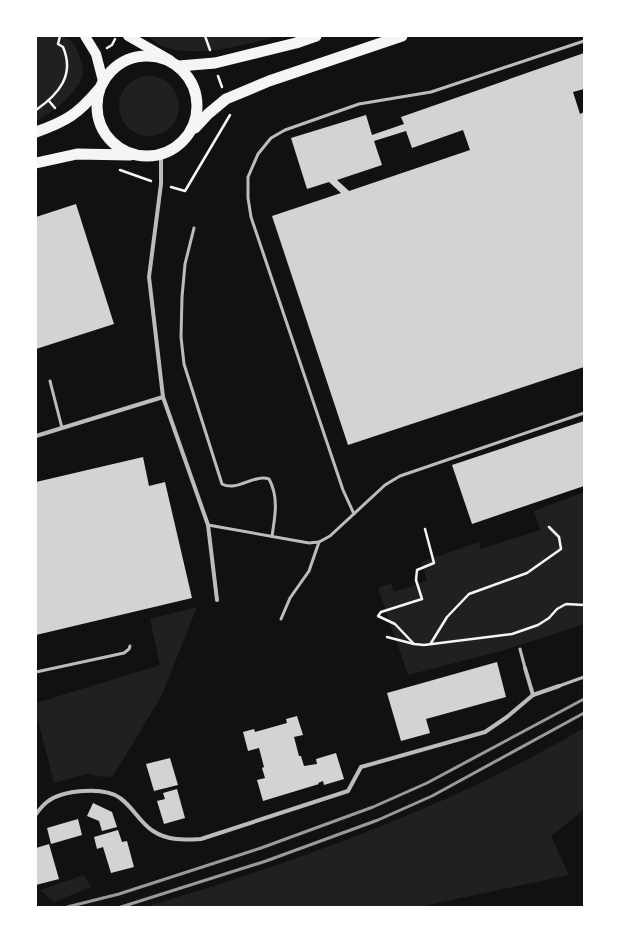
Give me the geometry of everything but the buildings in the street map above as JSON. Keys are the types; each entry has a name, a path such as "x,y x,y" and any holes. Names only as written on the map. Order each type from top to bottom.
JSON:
{"highway":[{"path":"36,132 63,122 85,106 112,70 126,60 141,55 156,56 174,63 215,63 296,43 316,36"},
{"path":"36,163 77,154 161,155 173,150 208,114 226,100 269,81 402,36"},
{"path":"174,63 193,84 197,96 198,108 196,121 190,133"},
{"path":"102,85 97,105 99,120 105,134 116,145 135,155"}],"main road":[{"path":"85,36 96,54 102,85"},
{"path":"128,36 174,63"}],"street":[{"path":"161,155 161,184 149,277 163,397 208,525 217,600"},
{"path":"36,436 163,397"},
{"path":"525,668 533,695"},
{"path":"36,814 47,801 66,794 85,790 105,791 120,798 153,831 175,840 201,839 348,791 361,767 485,732 533,695 559,686"}],"lane":[{"path":"354,514 343,490 251,217 248,198 248,177 258,154 271,138 285,130 359,104 432,92 584,41"},
{"path":"194,228 185,264 182,297 181,337 184,364 222,484 227,487 264,477 269,479 276,498 276,510 272,536"},
{"path":"50,381 62,428"},
{"path":"208,525 309,543 319,542 330,536 385,485 400,476 584,413"},
{"path":"281,619 290,598 309,571 319,542"},
{"path":"36,672 124,653 130,646"},
{"path":"520,649 525,668"},
{"path":"559,686 584,677"}],"path":[{"path":"36,110 50,101 60,88 66,73 68,58 63,47 58,44 60,36"},
{"path":"115,168 185,191 232,112 226,100 205,36"},
{"path":"50,101 63,122"},
{"path":"55,108 60,105"},
{"path":"431,644 446,617 469,594 527,573 561,549 559,537 549,527"},
{"path":"414,644 395,624 378,616 381,612 422,599 416,580 417,570 434,563 425,529"},
{"path":"386,637 414,644 431,644 512,634 538,625 549,618 557,608 566,604 584,605"}],"shaded area":[{"path":"50,35 69,39 78,52 83,73 81,80 71,94 57,107 36,121 36,36"},
{"path":"148,36 278,36 221,49 190,51 164,47"},
{"path":"149,76 166,81 174,89 179,106 174,123 166,131 149,136 132,131 124,123 119,106 124,89 132,81"},
{"path":"584,492 584,624 505,650 408,675 378,588 391,583 394,592 427,581 421,562 479,542 481,549 540,530 534,511"},
{"path":"197,607 161,697 113,776 104,777 87,774 54,783 36,713 36,703 160,665 150,619"},
{"path":"584,728 584,810 551,836 569,875 419,907 145,907 202,890 314,852 370,831 479,783 532,757"},
{"path":"84,875 91,887 54,902 40,890"}],"railway":[{"path":"67,907 119,894 261,848 373,807 427,783 584,699"},
{"path":"121,907 266,861 378,820 432,796 584,713"}]}
